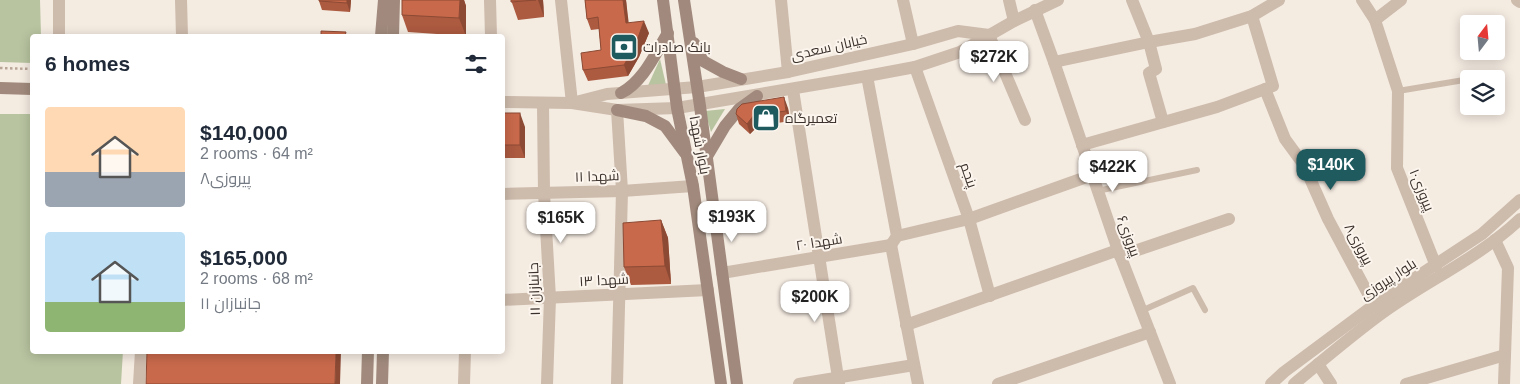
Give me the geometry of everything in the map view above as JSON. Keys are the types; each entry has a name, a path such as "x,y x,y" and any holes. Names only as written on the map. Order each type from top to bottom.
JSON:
{"main road":[{"path":"381,34 384,0"},
{"path":"393,34 394,0"},
{"name":"بلوار شهدا","path":"663,0 677,108 693,186 721,384"},
{"name":"بلوار شهدا","path":"684,0 737,384"},
{"path":"621,93 631,88 648,66 668,33"},
{"path":"689,34 703,61 741,79"},
{"path":"0,88 30,89"},
{"path":"706,158 738,108 757,96"},
{"path":"617,110 646,116 665,126 687,157"},
{"path":"367,384 368,354"},
{"path":"382,384 383,354"}],"street":[{"path":"59,0 59,34"},
{"path":"181,0 182,34"},
{"path":"490,0 491,34"},
{"path":"561,0 572,103"},
{"path":"780,0 788,72"},
{"path":"903,0 913,44"},
{"path":"1009,0 1014,21"},
{"path":"505,102 572,103 617,110 677,108 700,106 793,90 915,67 960,52 1014,21 1058,0"},
{"path":"1132,0 1149,42 1156,69 1149,73 1162,122"},
{"path":"1054,62 1195,34 1252,16 1279,0"},
{"name":"پیروزی۱۰","path":"1362,0 1375,20 1398,92 1397,168 1436,266"},
{"path":"1375,20 1400,0"},
{"name":"پیروزی۶","path":"1035,10 1119,253 1170,384"},
{"path":"1082,144 1217,107 1273,86 1252,16"},
{"name":"خیابان سعدی","path":"572,103 607,94 675,89 788,72 913,44 958,31 988,35"},
{"path":"988,35 1025,120"},
{"name":"پنجم","path":"915,67 969,219 990,296"},
{"path":"867,76 906,325 918,384"},
{"name":"پیروزی۸","path":"1265,89 1285,139 1304,165 1328,219 1374,305"},
{"path":"793,90 838,381"},
{"name":"جانبازان ۱۱","path":"543,104 544,193 550,298 547,384"},
{"path":"617,110 622,191 617,384"},
{"name":"شهدا ۲۰","path":"722,272 818,257 894,241 969,219 1092,175"},
{"name":"شهدا ۱۱","path":"505,194 622,191 693,186"},
{"name":"بلوار پیروزی","path":"1271,384 1284,372 1374,305 1482,234 1520,200"},
{"path":"906,325 1119,253 1229,219"},
{"name":"بلوار پیروزی","path":"1294,384 1381,314 1495,240 1520,219"},
{"path":"1495,240 1508,268 1504,384"},
{"name":"شهدا ۱۳","path":"505,300 708,290"},
{"path":"998,384 1150,332"},
{"path":"139,384 141,354"},
{"path":"464,384 465,354"},
{"path":"1406,384 1505,355"},
{"path":"1318,364 1331,384"},
{"path":"799,384 838,381 914,366"},
{"path":"1284,372 1294,384"}],"lane":[{"path":"1398,92 1460,81"},
{"path":"1097,191 1197,170"},
{"path":"1141,311 1193,288 1205,310"}],"path":[{"path":"0,68 30,69"}],"green space":[{"path":"0,0 40,0 41,34 30,34 30,63 0,62"},
{"path":"660,59 667,89 646,90"},
{"path":"725,109 711,132 705,111"},
{"path":"0,114 30,114 30,354 123,354 121,384 0,384"}],"building":[{"path":"347,0 347,3 319,1"},
{"path":"402,0 460,0 459,18 402,15"},
{"path":"511,0 536,0 511,2"},
{"path":"585,0 623,0 626,23 644,21 635,46 624,65 583,70 581,53 601,50 598,17 587,19"},
{"path":"321,31 346,32 346,34 321,34"},
{"path":"784,97 786,111 754,115 747,124 736,114 737,109 742,104"},
{"path":"505,113 520,113 520,145 505,145"},
{"path":"661,220 665,266 624,267 623,223"},
{"path":"147,354 336,354 335,384 146,384"}],"place":[{"name":"بانک صادرات","path":"624,47"},
{"name":"تعمیرگاه","path":"766,118"}]}
